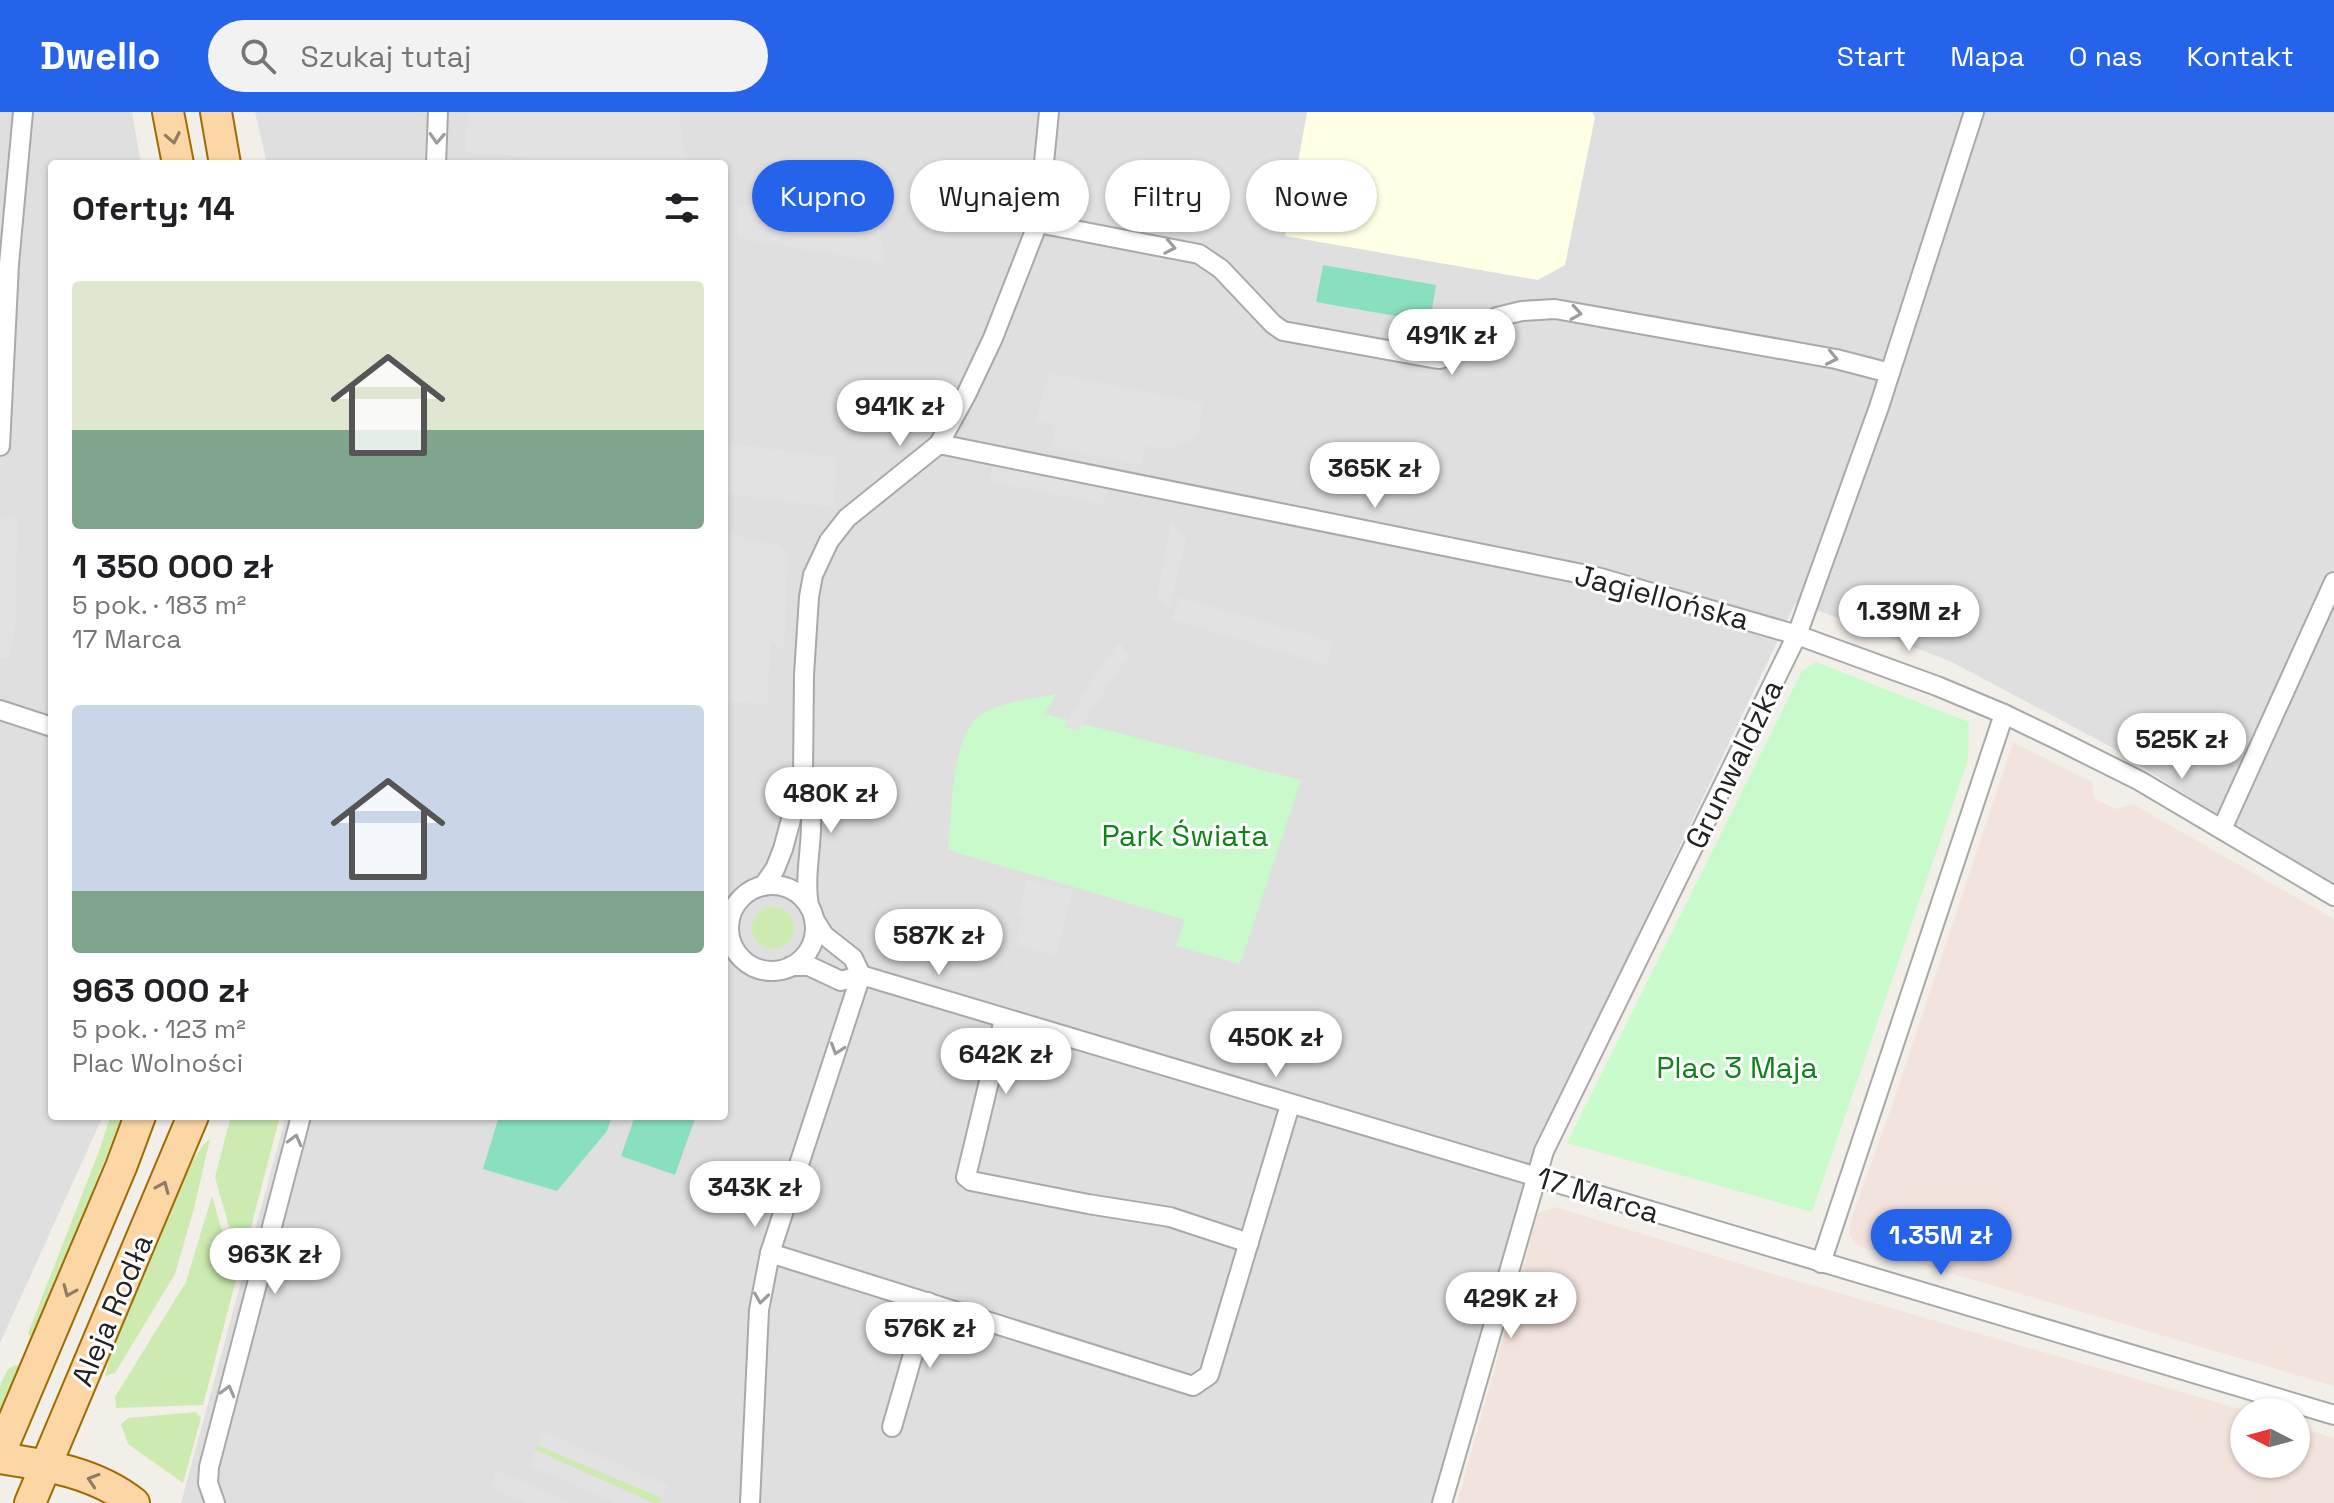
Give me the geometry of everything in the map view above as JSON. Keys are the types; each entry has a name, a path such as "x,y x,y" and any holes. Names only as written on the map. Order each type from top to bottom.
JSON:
{"main road":[{"path":"168,112 177,160"},
{"path":"216,112 224,160"},
{"name":"Aleja Rodła","path":"0,1457 139,1120"},
{"name":"Aleja Rodła","path":"37,1500 47,1465 191,1120"},
{"path":"0,1457 47,1465 104,1483 134,1503"},
{"path":"0,1457 37,1500"}],"street":[{"path":"0,446 9,264 23,112"},
{"path":"436,160 438,112"},
{"path":"1044,160 1049,112"},
{"name":"Grunwaldzka","path":"1442,1503 1547,1145 1797,635 1890,373 1974,112"},
{"path":"763,886 775,869 783,849 803,775 804,675 813,575 829,541 847,518 939,444 993,338 1034,232"},
{"path":"1085,232 1199,254 1221,269 1283,331 1432,358 1450,355 1497,317 1522,311 1555,309 1836,359 1890,373"},
{"name":"Jagiellońska","path":"939,444 1597,577 1797,635 2004,714 2140,781 2334,896"},
{"path":"2222,829 2334,582"},
{"path":"0,710 48,726"},
{"path":"1821,1263 2004,714"},
{"path":"750,1503 759,1310 770,1253 861,975 853,958 824,935 811,912 800,895 777,885 753,889 730,906 728,942 750,965 763,970 791,966 803,958 811,947 814,933 811,912 805,883 811,828 810,802 803,775"},
{"name":"17 Marca","path":"791,966 809,966 841,981 861,975 2334,1415"},
{"path":"1004,1019 966,1177 971,1181 1088,1204 1170,1217 1249,1243"},
{"path":"770,1253 1193,1386 1209,1375 1290,1105"},
{"path":"215,1503 208,1483 209,1467 300,1120"},
{"path":"892,1427 928,1302"}],"shaded area":[{"path":"0,112 132,112 140,160 48,160 48,1120 101,1120 0,1343"},
{"path":"255,112 2334,112 2334,890 2113,748 1952,662 1796,602 1532,1157 1435,1503 181,1503 285,1120 728,1120 728,160 266,160"},
{"path":"468,112 679,112 685,160 561,160 465,152"},
{"path":"1307,112 1592,112 1595,117 1565,265 1538,280 1285,236 1286,232 1377,232 1377,160 1298,160"},
{"path":"752,206 752,232 880,232 885,263 738,238 737,207"},
{"path":"1049,373 1203,403 1198,437 1169,449 1146,446 1140,465 1051,448 1056,426 1036,421"},
{"path":"728,443 837,458 834,507 728,494"},
{"path":"993,464 1110,487 1103,504 990,481"},
{"path":"18,516 15,626 9,658 0,658 0,519"},
{"path":"1171,522 1186,536 1170,609 1157,598"},
{"path":"728,532 756,542 778,544 788,554 784,651 771,641 767,704 728,701"},
{"path":"1179,597 1334,642 1327,665 1172,620"},
{"path":"1120,642 1129,655 1078,731 1064,727 1096,673"},
{"path":"2013,742 2092,782 2094,798 2115,809 2133,804 2334,919 2334,1386 1858,1246 1853,1241 1849,1232 1851,1220"},
{"path":"1027,880 1073,890 1056,956 1016,944 1022,918 1017,917"},
{"path":"1555,1207 2230,1406 2230,1478 2310,1478 2310,1430 2334,1438 2334,1503 1457,1503 1538,1213"},
{"path":"543,1432 668,1485 662,1498 537,1445"},
{"path":"535,1450 653,1503 614,1503 529,1465"},
{"path":"497,1470 571,1503 525,1503 490,1487"}],"green space":[{"path":"1323,265 1436,285 1430,322 1316,302"},
{"name":"Plac 3 Maja","path":"1816,662 1969,722 1968,760 1812,1212 1567,1143 1802,671"},
{"name":"Park Świata","path":"1057,694 1044,714 1301,780 1240,964 1176,946 1185,920 948,850 959,754 974,722 985,712 1002,705"},
{"path":"773,907 788,913 794,928 788,943 773,949 758,943 752,928 758,913"},
{"path":"109,1120 120,1120 32,1345 28,1333"},
{"path":"230,1120 279,1120 246,1246 241,1253 234,1244 215,1177"},
{"path":"498,1120 611,1120 607,1131 557,1191 483,1169"},
{"path":"634,1120 695,1120 675,1175 621,1156"},
{"path":"210,1139 175,1274 115,1373 105,1376 111,1352 175,1189"},
{"path":"212,1196 236,1280 203,1405 116,1408 115,1397 186,1282"},
{"path":"16,1365 23,1368 0,1424 0,1386 8,1369"},
{"path":"196,1412 201,1418 183,1483 128,1444 121,1424 128,1418"},
{"path":"537,1445 662,1498 660,1503 653,1503 535,1450"}]}
